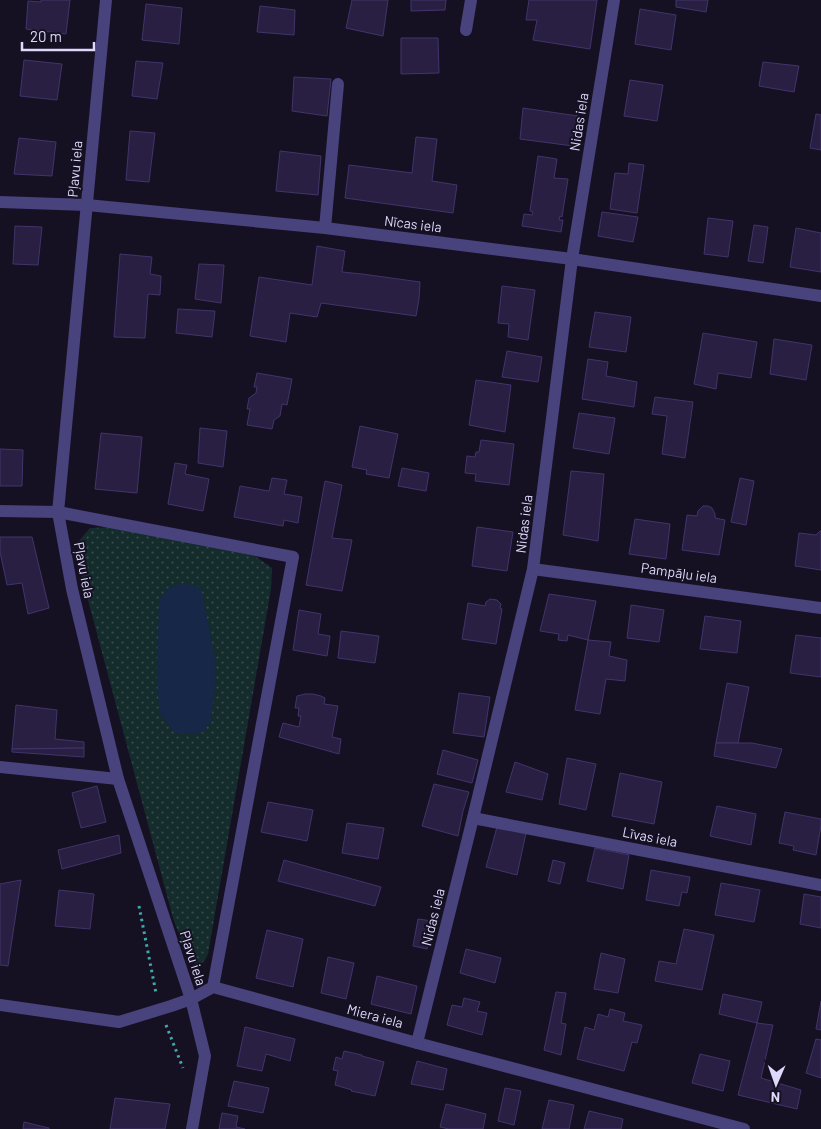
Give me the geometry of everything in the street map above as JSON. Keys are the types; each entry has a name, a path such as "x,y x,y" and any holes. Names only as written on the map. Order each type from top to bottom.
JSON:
{"street":[{"name":"Pļavu iela","path":"106,0 58,512 72,589 118,779 191,999 205,1056 192,1129"},
{"path":"466,30 471,0"},
{"name":"Nidas iela","path":"417,1043 534,568 572,259 614,0"},
{"path":"325,228 338,84"},
{"name":"Nīcas iela","path":"0,202 86,205 325,228 572,259 821,296"},
{"path":"0,511 58,512"},
{"name":"Pļavu iela","path":"58,512 293,557 212,987"},
{"name":"Pampāļu iela","path":"534,568 821,608"},
{"path":"0,767 118,779"},
{"name":"Līvas iela","path":"473,818 821,885"},
{"path":"0,1005 119,1022 191,999 212,987"},
{"name":"Miera iela","path":"212,987 744,1129"}],"path":[{"path":"137,898 160,1009 183,1067 182,1076"}],"green space":[{"path":"114,527 252,554 272,568 271,589 208,954 204,962 195,964 187,956 173,918 80,570 79,541 90,528"}],"water":[{"path":"184,583 201,588 215,658 215,687 211,721 203,732 191,734 175,733 159,712 157,672 159,601 168,588"}],"building":[{"path":"41,0 70,0 66,34 26,29 28,1 41,2"},
{"path":"352,0 388,0 383,36 346,28"},
{"path":"411,0 446,0 445,10 411,11"},
{"path":"529,0 597,0 590,49 533,40 537,20 526,20"},
{"path":"676,0 708,0 706,12 676,7"},
{"path":"146,4 182,8 179,44 142,40"},
{"path":"260,6 295,10 294,35 257,32"},
{"path":"640,9 676,15 671,50 635,44"},
{"path":"401,38 438,38 439,73 401,74"},
{"path":"24,60 62,64 57,100 20,96"},
{"path":"136,61 163,63 157,99 132,96"},
{"path":"763,62 799,66 794,92 759,86"},
{"path":"294,77 331,79 327,116 292,111"},
{"path":"630,80 663,85 657,121 624,116"},
{"path":"523,108 578,116 573,146 520,139"},
{"path":"816,114 821,115 821,150 810,148"},
{"path":"130,131 155,133 149,182 126,180"},
{"path":"416,137 437,139 432,181 457,185 453,213 345,198 349,165 412,173"},
{"path":"19,138 56,142 52,176 14,174"},
{"path":"280,151 321,156 318,195 276,191"},
{"path":"538,156 557,159 554,178 568,179 562,217 560,216 559,220 563,220 561,232 522,226 524,214 532,215 533,212 530,211"},
{"path":"629,163 644,165 637,213 610,209 615,173 628,174"},
{"path":"602,212 638,217 633,242 598,236"},
{"path":"708,218 733,221 728,257 704,254"},
{"path":"754,225 768,227 763,263 748,261"},
{"path":"15,226 42,227 38,265 13,264"},
{"path":"796,228 821,233 821,272 790,267"},
{"path":"317,246 345,251 342,272 420,282 416,316 321,303 317,317 290,313 286,342 250,336 259,277 312,285"},
{"path":"120,254 152,257 150,274 161,276 160,295 148,294 145,338 114,337"},
{"path":"199,264 224,265 221,303 195,299"},
{"path":"502,286 535,290 528,340 508,337 509,324 498,323"},
{"path":"178,309 215,311 212,337 176,333"},
{"path":"595,312 631,317 626,352 589,347"},
{"path":"703,333 757,342 751,378 718,373 716,389 694,384"},
{"path":"774,339 812,345 806,380 770,374"},
{"path":"507,351 542,357 538,382 502,377"},
{"path":"588,359 608,362 606,376 637,382 634,407 582,399"},
{"path":"257,373 292,379 287,405 282,404 280,416 274,420 272,429 247,425 250,409 247,409 249,398 256,393 257,387 254,387"},
{"path":"476,380 511,385 505,432 469,425"},
{"path":"655,397 693,402 685,458 662,454 667,416 652,414"},
{"path":"579,413 615,418 609,454 573,448"},
{"path":"360,426 398,434 389,478 366,474 367,470 352,467"},
{"path":"200,428 227,431 223,467 198,463"},
{"path":"101,433 142,437 137,493 95,489"},
{"path":"481,440 514,444 509,485 475,481 476,474 465,473 467,456 475,457 476,452 479,452"},
{"path":"0,449 23,450 22,486 0,486"},
{"path":"175,463 187,465 185,474 209,479 203,511 168,504"},
{"path":"402,468 429,473 426,491 398,486"},
{"path":"571,471 604,474 598,541 563,535"},
{"path":"272,478 287,480 284,494 302,497 298,523 284,520 283,526 234,517 240,486 269,491"},
{"path":"740,478 754,481 746,525 731,522"},
{"path":"325,481 342,485 332,538 352,540 342,591 306,585"},
{"path":"703,506 712,508 715,518 725,520 719,555 682,550 687,515 697,516 698,511"},
{"path":"635,519 670,524 666,559 629,554"},
{"path":"477,527 513,532 507,571 472,566"},
{"path":"820,531 821,570 795,566 799,533 816,535"},
{"path":"0,537 32,537 49,608 28,614 22,583 7,585 0,552"},
{"path":"549,594 596,601 588,640 568,635 567,641 558,640 559,634 540,631"},
{"path":"490,599 497,600 501,604 500,608 502,609 496,644 462,639 468,603 485,606 486,602"},
{"path":"631,605 664,610 659,642 627,638"},
{"path":"299,610 321,614 318,634 330,636 327,656 293,650"},
{"path":"705,616 741,621 737,653 700,649"},
{"path":"341,631 379,636 375,663 338,658"},
{"path":"796,635 821,638 821,677 790,673"},
{"path":"588,640 611,642 609,656 627,660 625,681 606,679 600,714 575,710"},
{"path":"727,683 749,687 738,743 716,743"},
{"path":"459,693 490,697 484,737 453,733"},
{"path":"305,694 321,696 325,698 324,704 338,706 332,737 341,739 339,754 279,737 283,723 299,727 301,716 298,716 299,708 295,708 297,696"},
{"path":"16,705 57,710 55,739 84,742 84,748 12,749"},
{"path":"716,743 752,743 782,749 776,768 714,756"},
{"path":"84,748 84,757 12,752 12,749"},
{"path":"443,750 478,760 472,783 437,774"},
{"path":"567,758 596,764 586,810 559,804"},
{"path":"515,762 548,774 542,800 506,792"},
{"path":"620,773 662,782 654,824 612,816"},
{"path":"434,784 469,792 458,836 422,826"},
{"path":"97,786 106,822 81,828 72,793"},
{"path":"268,802 313,810 307,841 261,832"},
{"path":"717,806 756,814 751,845 710,836"},
{"path":"785,812 821,819 816,855 793,850 794,846 779,843"},
{"path":"347,823 384,828 378,859 342,853"},
{"path":"497,827 526,833 517,875 486,867"},
{"path":"119,835 121,853 62,869 58,850"},
{"path":"595,848 629,855 623,889 587,881"},
{"path":"284,860 381,887 375,906 278,881"},
{"path":"553,860 565,863 560,884 548,881"},
{"path":"651,870 690,877 687,893 682,892 679,906 646,900"},
{"path":"21,880 8,966 0,965 0,884"},
{"path":"721,883 760,890 754,922 715,915"},
{"path":"59,890 94,894 90,929 55,926"},
{"path":"804,894 821,897 821,928 800,924"},
{"path":"418,919 432,921 427,949 413,946"},
{"path":"684,929 714,935 702,990 655,981 659,961 676,964"},
{"path":"267,930 303,939 293,987 256,978"},
{"path":"466,949 501,958 495,983 460,973"},
{"path":"601,953 625,959 618,993 594,989"},
{"path":"328,957 354,963 346,999 321,993"},
{"path":"377,976 417,986 411,1014 371,1004"},
{"path":"556,992 566,993 561,1023 566,1024 561,1055 544,1050"},
{"path":"723,994 762,1002 757,1023 719,1014"},
{"path":"464,998 480,1002 477,1011 487,1013 482,1035 447,1025 452,1005 462,1007"},
{"path":"821,1001 821,1030 816,1029"},
{"path":"610,1009 625,1013 623,1021 642,1025 637,1043 632,1042 624,1071 577,1059 585,1027 594,1030 598,1014 608,1017"},
{"path":"757,1023 773,1025 761,1078 801,1090 797,1109 738,1095"},
{"path":"245,1027 295,1039 290,1061 266,1054 262,1071 237,1066"},
{"path":"816,1039 821,1040 821,1078 806,1073"},
{"path":"344,1051 384,1062 375,1096 351,1091 335,1085 338,1071 333,1070 336,1057 342,1059"},
{"path":"700,1054 730,1061 723,1091 692,1083"},
{"path":"417,1061 447,1069 443,1090 411,1084"},
{"path":"234,1081 269,1088 263,1113 228,1106"},
{"path":"505,1088 521,1091 514,1125 498,1121"},
{"path":"115,1098 170,1104 165,1129 110,1129"},
{"path":"549,1100 574,1105 569,1129 542,1129"},
{"path":"446,1104 486,1114 483,1129 449,1129 440,1127"},
{"path":"589,1111 623,1119 621,1129 584,1129"},
{"path":"222,1113 238,1116 236,1127 245,1129 219,1129"},
{"path":"24,1122 49,1128 49,1129 23,1129"}]}
